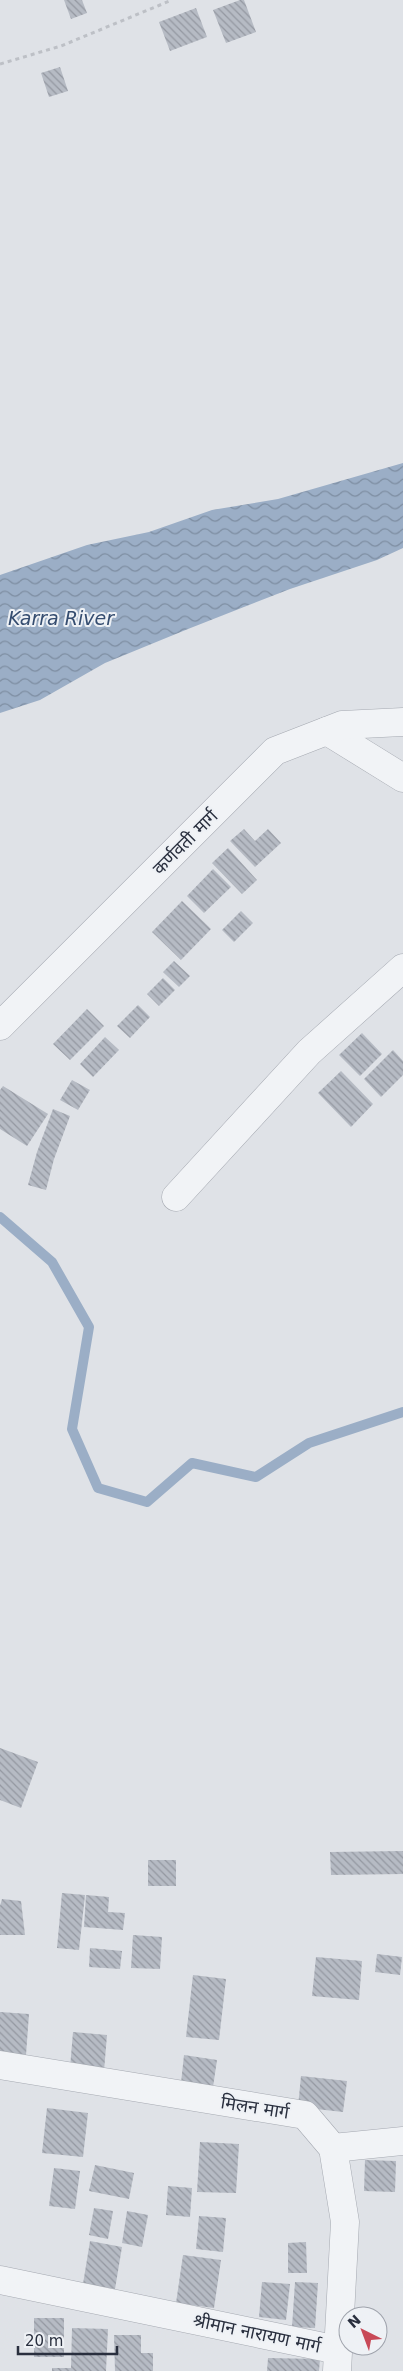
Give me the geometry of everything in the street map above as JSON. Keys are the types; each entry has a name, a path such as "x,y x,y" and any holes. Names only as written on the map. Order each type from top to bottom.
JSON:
{"street":[{"name":"कर्णवती मार्ग","path":"0,1026 275,751 342,725 403,722"},
{"path":"327,731 403,778"},
{"path":"176,1197 309,1052 403,968"},
{"name":"मिलन मार्ग","path":"0,2065 305,2115 334,2148"},
{"path":"338,2360 345,2222 334,2148 403,2140"},
{"name":"श्रीमान नारायण मार्ग","path":"0,2280 338,2360"}],"path":[{"path":"0,64 60,46 172,0"}],"water":[{"name":"Karra River","path":"403,463 403,548 377,560 290,589 188,629 105,663 40,700 0,713 0,575 87,545 149,532 212,510 278,499"}],"building":[{"path":"64,0 82,0 87,13 71,19"},
{"path":"244,0 256,32 226,43 213,10"},
{"path":"196,8 207,37 170,51 159,22"},
{"path":"60,67 68,91 49,97 41,73"},
{"path":"244,829 255,841 268,829 281,843 255,867 230,841"},
{"path":"228,848 257,880 242,894 212,863"},
{"path":"213,869 231,887 204,913 187,896"},
{"path":"182,901 211,929 181,960 152,932"},
{"path":"241,911 253,923 234,942 222,930"},
{"path":"174,961 190,976 179,987 163,972"},
{"path":"163,978 175,990 159,1006 147,994"},
{"path":"138,1005 150,1017 130,1038 117,1026"},
{"path":"87,1009 104,1026 70,1060 53,1044"},
{"path":"362,1033 382,1054 360,1076 339,1055"},
{"path":"105,1037 119,1050 93,1077 80,1064"},
{"path":"393,1050 403,1061 403,1075 381,1097 364,1079"},
{"path":"341,1071 373,1104 351,1127 318,1093"},
{"path":"72,1080 90,1090 78,1110 60,1100"},
{"path":"3,1086 48,1114 27,1146 0,1129 0,1090"},
{"path":"53,1109 70,1116 54,1159 46,1190 28,1185 37,1152"},
{"path":"0,1748 38,1762 21,1808 0,1800"},
{"path":"403,1851 403,1874 331,1875 330,1852"},
{"path":"148,1860 176,1860 176,1886 148,1886"},
{"path":"62,1893 85,1895 79,1950 57,1948"},
{"path":"86,1895 109,1897 108,1912 125,1913 123,1930 84,1927"},
{"path":"2,1899 21,1901 25,1935 0,1935 0,1906"},
{"path":"133,1935 162,1937 160,1969 131,1968"},
{"path":"90,1948 122,1951 120,1969 89,1967"},
{"path":"377,1954 402,1957 400,1975 375,1972"},
{"path":"316,1957 362,1961 359,2000 312,1996"},
{"path":"193,1975 226,1979 219,2040 186,2037"},
{"path":"0,2012 29,2014 26,2055 0,2053"},
{"path":"73,2032 107,2035 104,2071 70,2068"},
{"path":"184,2055 217,2060 213,2087 181,2083"},
{"path":"301,2076 347,2081 343,2112 298,2107"},
{"path":"47,2108 88,2113 83,2157 42,2153"},
{"path":"200,2142 239,2144 236,2193 197,2192"},
{"path":"365,2160 396,2161 395,2192 364,2191"},
{"path":"95,2165 134,2173 129,2199 89,2191"},
{"path":"54,2168 80,2171 75,2209 49,2206"},
{"path":"168,2186 192,2188 190,2217 166,2215"},
{"path":"94,2208 113,2211 108,2239 89,2235"},
{"path":"127,2211 148,2215 142,2247 122,2243"},
{"path":"199,2216 226,2218 223,2252 196,2249"},
{"path":"90,2241 122,2247 115,2289 83,2284"},
{"path":"306,2242 307,2273 288,2273 288,2243"},
{"path":"183,2255 221,2260 214,2308 176,2303"},
{"path":"262,2282 290,2284 286,2320 259,2317"},
{"path":"295,2282 318,2283 315,2328 292,2327"},
{"path":"34,2318 64,2318 64,2357 34,2357"},
{"path":"72,2328 108,2329 106,2371 52,2371 52,2368 71,2368"},
{"path":"114,2335 141,2335 141,2353 153,2353 153,2371 115,2371"},
{"path":"268,2358 320,2359 319,2371 267,2371"}],"waterway":[{"path":"0,1217 52,1262 89,1327 72,1429 98,1488 147,1502 192,1463 256,1477 309,1443 403,1412"}]}
